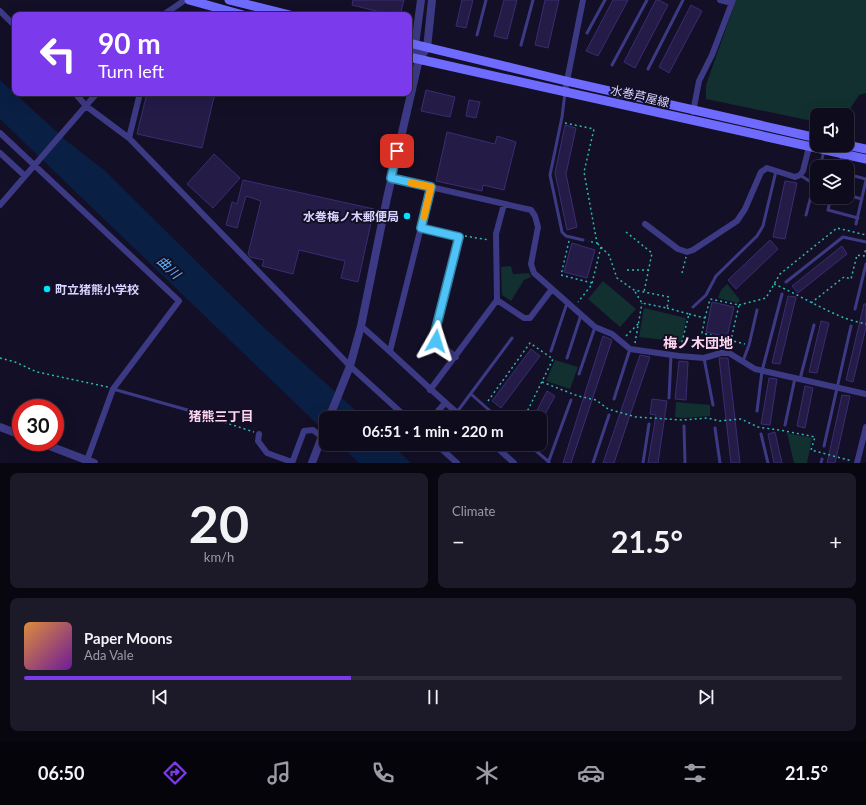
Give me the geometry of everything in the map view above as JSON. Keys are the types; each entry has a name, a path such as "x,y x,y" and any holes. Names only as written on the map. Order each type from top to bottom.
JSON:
{"main road":[{"path":"189,0 232,12"},
{"path":"229,0 278,12"},
{"name":"水巻芦屋線","path":"412,44 566,81 809,146"},
{"name":"水巻芦屋線","path":"412,58 565,91 810,137"},
{"path":"854,146 866,149"},
{"name":"水巻芦屋線","path":"834,152 866,159"}],"street":[{"path":"167,12 185,0"},
{"path":"419,59 412,44 421,0"},
{"path":"412,89 419,59 427,48 432,0"},
{"path":"565,91 582,0"},
{"path":"692,115 699,81 712,55 733,2 720,0"},
{"path":"0,11 12,20"},
{"path":"78,96 86,106 129,138 350,366 399,411"},
{"path":"0,205 94,96"},
{"path":"129,138 139,96"},
{"path":"332,411 350,366 361,326 391,178 410,96"},
{"path":"0,133 179,300 113,389 89,462 62,451"},
{"path":"645,224 678,249 687,252 693,250 737,221 745,209 761,172 767,168 795,177 800,175 803,171 809,146"},
{"path":"0,153 25,176"},
{"path":"391,178 531,210 535,216 538,227 531,264 534,273 595,327 612,334 632,349 704,358 721,352 730,353 755,369 866,394"},
{"path":"390,351 431,187"},
{"path":"430,390 497,300 496,234 504,204"},
{"path":"421,228 459,237 434,336 436,341 456,357"},
{"path":"497,300 524,318 530,318 552,289"},
{"path":"361,326 390,351 430,390 456,411"},
{"path":"438,411 445,403"},
{"path":"0,427 12,432"},
{"path":"857,463 866,427"},
{"path":"259,434 258,441 267,453 292,463 304,431 319,431"},
{"path":"312,463 319,445"},
{"path":"444,451 457,463"},
{"path":"501,451 514,463"}],"lane":[{"path":"477,35 486,0"},
{"path":"521,45 533,0"},
{"path":"587,33 605,0"},
{"path":"612,66 647,0"},
{"path":"648,69 684,0"},
{"path":"565,91 561,122 550,175 562,232 566,236 582,240"},
{"path":"841,160 843,154"},
{"path":"694,307 706,295 716,276 756,236 763,226 776,170"},
{"path":"800,175 814,184 806,215"},
{"path":"854,176 866,179 856,224"},
{"path":"854,197 862,199"},
{"path":"829,204 828,210 858,218"},
{"path":"786,282 843,237 866,242"},
{"path":"855,309 866,264"},
{"path":"757,411 762,371 782,294"},
{"path":"551,351 567,303"},
{"path":"743,362 749,345 757,310"},
{"path":"567,358 581,315"},
{"path":"786,425 797,379 814,325"},
{"path":"824,446 851,326"},
{"path":"579,374 595,327"},
{"path":"458,411 512,338"},
{"path":"614,399 632,349"},
{"path":"668,398 671,354"},
{"path":"704,358 713,405"},
{"path":"113,389 191,411"},
{"path":"471,394 490,411"},
{"path":"536,451 549,462 571,400"},
{"path":"593,463 609,415"},
{"path":"643,463 648,424"},
{"path":"684,426 685,463"},
{"path":"716,428 720,463"},
{"path":"762,434 768,463"},
{"path":"821,463 822,459"}],"path":[{"path":"561,122 594,129 584,172 597,243"},
{"path":"749,345 702,333 710,299 739,305 766,298 780,274 837,228 866,235"},
{"path":"626,232 652,253 644,292"},
{"path":"459,237 465,236 496,241"},
{"path":"570,237 561,275 592,283"},
{"path":"582,240 597,243 609,255 617,278 634,290 642,303 639,323 632,349"},
{"path":"573,308 592,283 601,247"},
{"path":"811,302 844,277 851,278 858,255 864,256 866,248"},
{"path":"682,273 687,252"},
{"path":"627,270 649,270"},
{"path":"774,284 794,292 843,318 866,324"},
{"path":"634,290 668,297 667,308"},
{"path":"642,303 705,318"},
{"path":"730,340 739,305"},
{"path":"679,356 689,314"},
{"path":"621,342 639,323"},
{"path":"484,406 530,343 553,359 528,411"},
{"path":"0,358 15,362 37,372 113,389"},
{"path":"542,382 578,396 596,400 608,409 636,417 682,420 708,418 719,421 741,419 758,427 814,437 811,450 857,463"},
{"path":"191,411 259,434"}],"green space":[{"path":"736,0 866,0 866,93 859,95 851,108 810,108 810,121 706,99 706,85"},
{"path":"511,266 513,274 529,273 531,277 524,280 511,301 502,295 501,267"},
{"path":"603,281 636,309 620,327 588,299"},
{"path":"727,284 740,300 738,303 718,298 721,290"},
{"path":"644,308 686,318 682,342 639,337"},
{"path":"555,360 578,367 570,389 546,381"},
{"path":"676,402 710,405 710,416 683,418 675,417"},
{"path":"787,433 812,438 807,463 794,463"}],"water":[{"name":"曲川","path":"0,80 12,91 12,96 18,96 68,142 104,170 259,323 356,411 319,411 319,426 0,119"},
{"path":"346,451 398,451 411,463 359,463"}],"building":[{"path":"353,0 404,0 401,12 380,12 352,5"},
{"path":"462,0 473,0 466,28 456,26"},
{"path":"504,0 517,0 507,39 494,36"},
{"path":"545,0 559,0 548,48 535,45"},
{"path":"613,0 628,0 598,56 586,51"},
{"path":"656,0 668,5 635,68 624,62"},
{"path":"691,5 702,11 669,73 659,67"},
{"path":"426,90 455,97 450,117 421,111"},
{"path":"146,96 214,96 202,148 137,134"},
{"path":"469,100 480,102 476,118 466,116"},
{"path":"565,125 576,128 566,174 577,227 567,230 555,173"},
{"path":"447,132 495,144 497,136 516,142 504,190 483,185 482,191 436,181"},
{"path":"214,154 240,178 213,208 187,184"},
{"path":"243,180 374,209 358,282 341,278 345,261 299,250 293,274 262,266 264,260 250,257 248,254 261,201 246,196 237,228 226,225 232,202 237,204"},
{"path":"785,181 797,183 785,239 773,237"},
{"path":"770,240 778,249 736,289 728,280"},
{"path":"572,243 595,250 587,278 564,272"},
{"path":"842,246 847,254 798,293 792,286"},
{"path":"788,296 796,297 780,364 772,363"},
{"path":"712,302 734,307 727,337 706,332"},
{"path":"864,304 866,304 866,327 853,382 846,380"},
{"path":"821,321 829,323 817,373 809,372"},
{"path":"603,336 612,340 571,463 563,463"},
{"path":"531,349 540,356 501,408 492,401"},
{"path":"640,355 650,357 614,463 603,463"},
{"path":"719,358 728,358 740,463 731,463"},
{"path":"679,361 688,362 686,400 675,399"},
{"path":"769,378 777,379 770,425 761,424"},
{"path":"805,386 813,388 805,428 797,426"},
{"path":"547,391 555,396 547,411 537,411"},
{"path":"842,395 850,396 835,463 827,463"},
{"path":"652,399 667,401 658,463 648,463 656,415 650,414"},
{"path":"775,432 782,463 774,463 768,434"}],"slow traffic":[{"path":"411,183 431,187 424,217"}],"place":[{"name":"水巻梅ノ木郵便局","path":"407,216"},
{"name":"町立猪熊小学校","path":"47,289"}],"district":[{"name":"梅ノ木団地","path":"698,342"},
{"name":"猪熊三丁目","path":"221,416"}],"route":[{"path":"397,151 391,178 431,187 421,228 459,237 434,336 436,341"}]}
